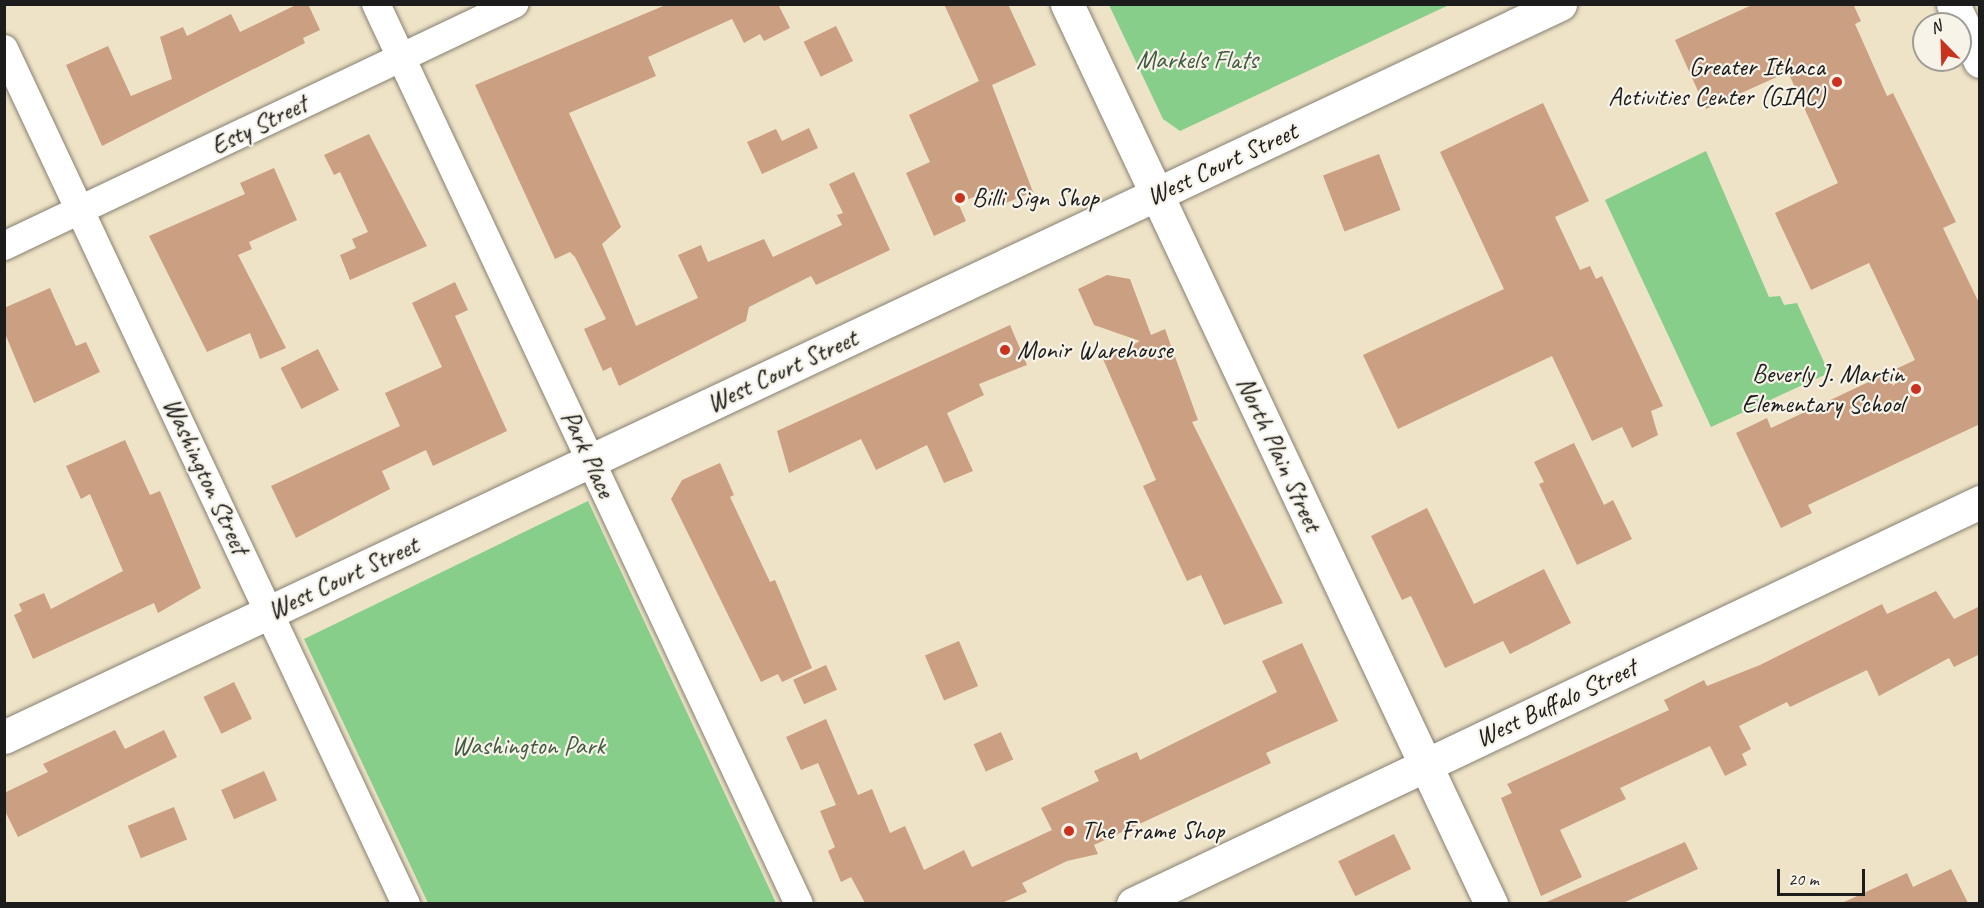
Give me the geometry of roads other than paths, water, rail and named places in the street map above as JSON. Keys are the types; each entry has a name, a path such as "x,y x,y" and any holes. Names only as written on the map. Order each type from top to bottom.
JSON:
{"street":[{"name":"Park Place","path":"376,4 800,903"},
{"name":"Esty Street","path":"4,246 514,4"},
{"name":"North Plain Street","path":"1067,4 1491,903"},
{"name":"West Court Street","path":"4,737 1560,4"},
{"path":"1953,4 1980,61"},
{"name":"Washington Street","path":"4,49 406,903"},
{"name":"West Buffalo Street","path":"1133,903 1980,502"}],"place":[{"name":"Greater Ithaca Activities Center (GIAC)","path":"1837,82"},
{"name":"Billi Sign Shop","path":"960,198"},
{"name":"Monir Warehouse","path":"1005,350"},
{"name":"Beverly J. Martin Elementary School","path":"1916,389"},
{"name":"The Frame Shop","path":"1069,831"}],"park label":[{"name":"Markels Flats","path":"1197,60"},
{"name":"Washington Park","path":"528,746"}]}
